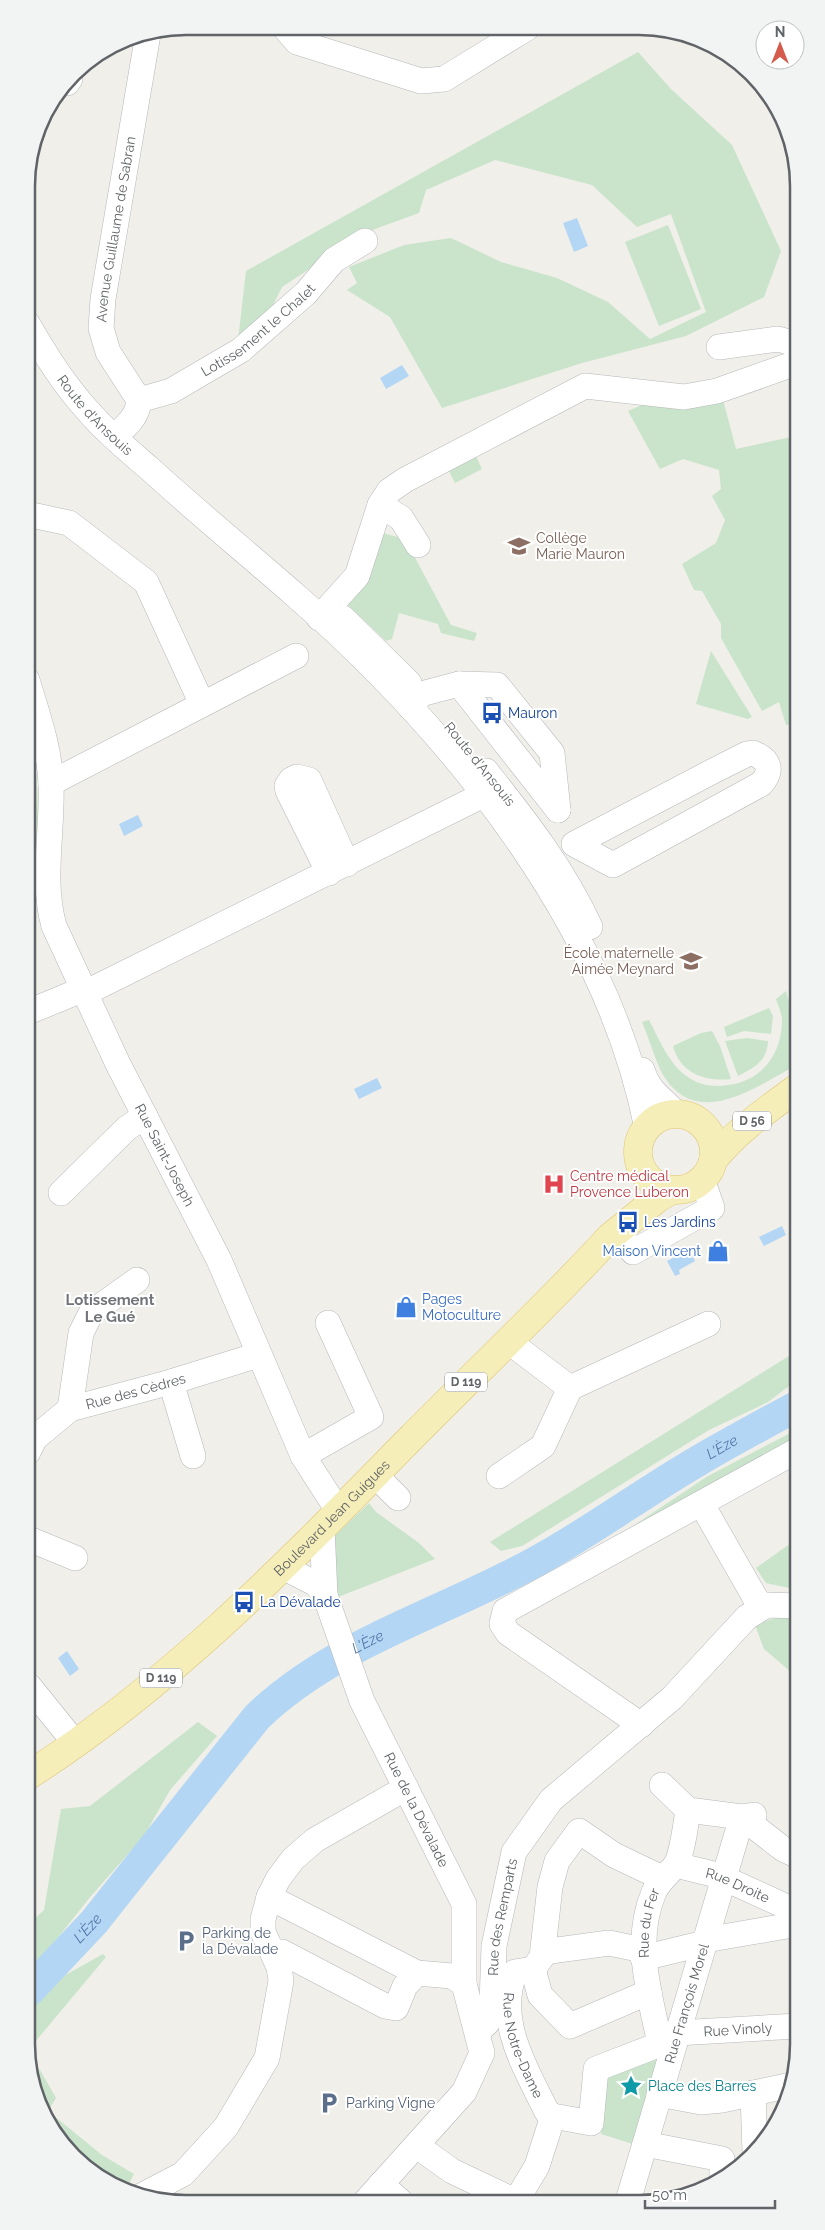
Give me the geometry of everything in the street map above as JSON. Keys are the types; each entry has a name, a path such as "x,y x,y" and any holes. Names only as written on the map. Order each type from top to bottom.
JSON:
{"main road":[{"name":"D 56","path":"689,1119 732,1117 790,1091"},
{"name":"D 56","path":"708,1170 728,1141 742,1128 790,1093"},
{"path":"666,1116 689,1119 712,1140 708,1170 693,1186 672,1190 653,1182 641,1166 639,1146 647,1128 666,1116"},
{"name":"Boulevard Jean Guigues","path":"614,1234 636,1188 641,1166"},
{"name":"Boulevard Jean Guigues","path":"35,1770 144,1692 282,1567 614,1234 658,1198 672,1190"}],"street":[{"path":"291,35 297,42 421,81 444,79 516,35"},
{"name":"Avenue Guillaume de Sabran","path":"139,400 108,352 101,328 103,298 147,41"},
{"name":"Lotissement le Chalet","path":"139,400 171,391 241,350 306,293 334,260 365,241"},
{"name":"Route d'Ansouis","path":"35,336 63,380 89,413 114,437 177,494 324,612 416,701 465,745 553,878 590,924 648,1085 657,1098 689,1119"},
{"path":"719,347 778,339 790,342"},
{"path":"324,612 356,576 380,505 389,491 405,480 585,386 684,397 718,391 790,365"},
{"path":"114,437 134,417 139,400"},
{"path":"380,505 401,518 418,544"},
{"path":"35,516 69,523 146,582 202,704"},
{"path":"51,783 296,656"},
{"path":"416,701 469,684"},
{"path":"469,684 554,778 558,810"},
{"path":"469,684 570,829 577,858 553,878"},
{"name":"Route d'Ansouis","path":"416,701 483,795 519,828"},
{"name":"Rue Saint-Joseph","path":"35,710 48,759 51,783 48,880 49,910 54,926 144,1116 219,1260 330,1520"},
{"path":"747,754 760,756 768,764 768,777 761,784 613,865 574,844 747,754"},
{"path":"35,1009 85,991 483,795"},
{"path":"519,828 540,814 558,810"},
{"name":"Route d'Ansouis","path":"553,878 575,932 620,1028 641,1093 647,1128"},
{"path":"35,898 49,910"},
{"path":"61,1193 127,1128 144,1116"},
{"path":"614,1234 634,1252 712,1208 708,1170"},
{"path":"70,1409 81,1333 91,1313 136,1280"},
{"path":"303,1456 371,1417 328,1323"},
{"path":"499,1476 543,1446 570,1388 708,1324"},
{"path":"508,1341 570,1388"},
{"name":"Rue des Cèdres","path":"35,1438 70,1409 171,1382 258,1355"},
{"path":"171,1382 193,1456"},
{"path":"641,1726 508,1633 502,1624 506,1611 790,1454"},
{"path":"375,1475 398,1498"},
{"path":"705,1510 761,1608 767,1605 790,1606"},
{"name":"Rue de la Dévalade","path":"330,1520 325,1595 362,1701 464,1904 464,1984 477,2032"},
{"path":"35,1542 74,1558"},
{"path":"282,1567 316,1584 325,1595"},
{"name":"Rue des Remparts","path":"477,2032 487,2023 492,2005 494,1946 514,1852 551,1800 672,1698 747,1617 761,1608"},
{"path":"37,1713 74,1743"},
{"path":"662,1785 688,1810 748,1816 783,1849 790,1852"},
{"path":"151,2191 183,2174 226,2126 267,2058 281,1981 273,1952 263,1932 263,1919 268,1897 293,1860 315,1840 406,1788"},
{"name":"Rue du Fer","path":"671,2038 649,1992 643,1954 647,1911 669,1871 688,1810"},
{"name":"Rue François Morel","path":"630,2195 659,2094 671,2038 705,1942 724,1879 748,1816"},
{"name":"Rue Droite","path":"539,1959 550,1887 557,1861 578,1832 614,1855 669,1871 705,1871 790,1908"},
{"path":"268,1897 417,1973 452,1976 464,1984"},
{"path":"649,1992 570,2026 540,1995 539,1959 609,1943 643,1954 790,1926"},
{"path":"273,1952 282,1952 385,2006 396,2008 405,1986 417,1973"},
{"name":"Rue Notre-Dame","path":"539,1959 515,1972 508,2007 514,2041 547,2112 553,2116"},
{"name":"Rue Vinoly","path":"553,2116 591,2123 596,2069 671,2038 790,2027"},
{"path":"374,2192 464,2092 482,2053 477,2032"},
{"path":"495,2059 526,2068"},
{"path":"659,2094 701,2102 784,2087"},
{"path":"753,2093 755,2142"},
{"path":"519,2195 537,2166 553,2116"},
{"path":"644,2144 722,2169"},
{"path":"417,2146 452,2171 502,2195"}],"green space":[{"path":"638,52 671,89 732,145 781,251 764,297 686,336 582,363 442,408 390,317 347,290 357,283 349,267 404,245 451,238 501,262 557,278 608,302 650,339 706,312 671,214 637,227 592,185 495,160 426,190 419,213 364,233 282,287 272,307 238,340 246,271"},
{"path":"668,225 701,309 659,326 625,242"},
{"path":"722,396 736,449 790,437 790,724 786,725 779,702 762,711 721,638 721,624 702,591 694,590 682,564 716,543 725,520 712,496 721,489 719,470 683,459 660,469 628,411 653,400"},
{"path":"476,456 482,469 455,483 448,469"},
{"path":"379,532 405,539 451,625 477,633 474,641 441,633 438,624 399,613 392,639 386,641 346,603"},
{"path":"711,651 752,717 748,719 696,704"},
{"path":"35,765 38,810 37,863 35,864"},
{"path":"786,991 790,1005 790,1069 745,1093 709,1102 692,1100 676,1090 662,1073 656,1061 642,1022 649,1020 671,1061 684,1074 704,1085 728,1085 751,1078 761,1071 775,1053 779,1042 782,1018 776,999"},
{"path":"769,1008 773,1016 771,1034 744,1031 727,1037 724,1027"},
{"path":"712,1031 720,1046 731,1079 712,1079 695,1074 681,1063 676,1055 673,1046 701,1033"},
{"path":"747,1038 768,1041 767,1048 759,1063 738,1076 725,1041"},
{"path":"790,1355 790,1385 768,1402 709,1430 522,1546 501,1551 490,1542"},
{"path":"790,1433 790,1458 603,1546 708,1476"},
{"path":"369,1503 376,1512 419,1543 435,1559 338,1597 331,1568 332,1538"},
{"path":"790,1544 790,1588 766,1583 756,1568"},
{"path":"778,1617 790,1618 790,1671 764,1649 755,1625"},
{"path":"198,1722 217,1736 170,1790 144,1836 91,1896 35,1966 35,1918 44,1910 61,1809 90,1806"},
{"path":"103,1954 106,1957 35,2042 35,2003 60,1978"},
{"path":"663,2052 636,2145 601,2134 602,2079"},
{"path":"37,2068 40,2070 56,2098 49,2109 43,2093"},
{"path":"52,2114 102,2155 134,2174 129,2183 110,2175 94,2164 66,2136"}],"water":[{"path":"577,218 588,246 574,252 563,223"},
{"path":"402,365 409,376 386,389 380,378"},
{"path":"138,815 143,826 124,836 119,824"},
{"path":"377,1078 382,1088 359,1099 354,1089"},
{"path":"782,1226 786,1235 764,1246 759,1237"},
{"path":"690,1249 695,1261 679,1270 680,1274 675,1276 667,1261"},
{"path":"67,1651 79,1669 70,1676 58,1658"}],"waterway":[{"name":"L'Èze","path":"35,1985 94,1922 257,1717 288,1691 321,1668 355,1648 501,1580 537,1561 698,1461 790,1410"}],"place":[{"name":"Collège Marie Mauron","path":"519,546"},
{"name":"Mauron","path":"492,713"},
{"name":"École maternelle Aimée Meynard","path":"691,961"},
{"name":"Centre médical Provence Luberon","path":"554,1184"},
{"name":"Les Jardins","path":"628,1222"},
{"name":"Maison Vincent","path":"718,1251"},
{"name":"Pages Motoculture","path":"406,1307"},
{"name":"La Dévalade","path":"244,1602"},
{"name":"Parking de la Dévalade","path":"186,1941"},
{"name":"Place des Barres","path":"631,2086"},
{"name":"Parking Vigne","path":"329,2103"}],"district":[{"name":"Lotissement Le Gué","path":"110,1308"}]}
